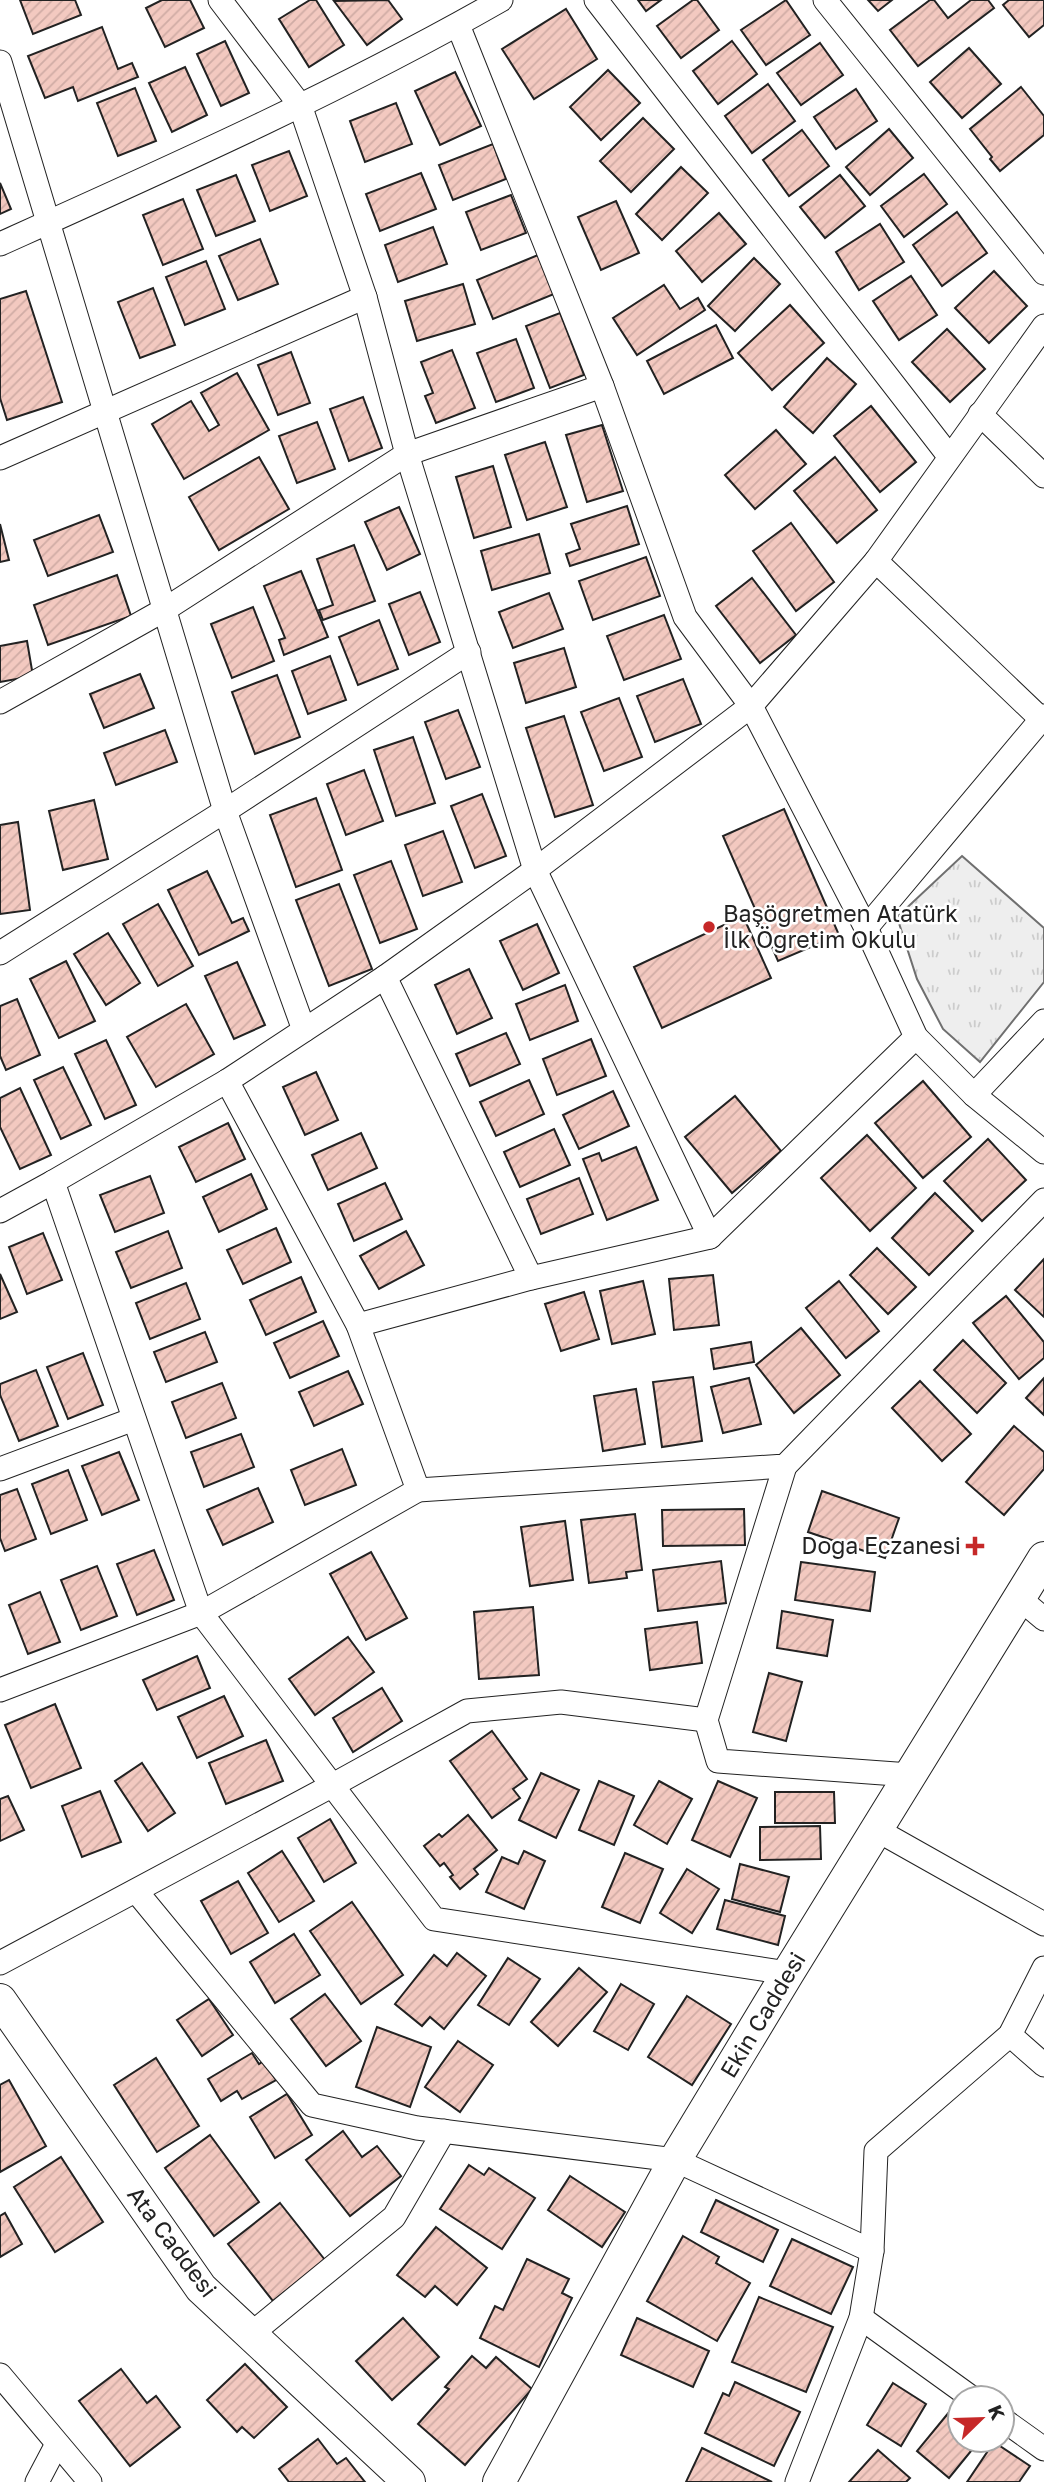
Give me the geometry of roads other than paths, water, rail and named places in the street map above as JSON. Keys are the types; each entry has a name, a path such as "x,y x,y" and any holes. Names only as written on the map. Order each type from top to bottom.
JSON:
{"street":[{"path":"220,0 300,105 365,297 408,454 535,870 710,1237"},
{"path":"0,244 300,105 501,0"},
{"path":"596,0 949,456"},
{"path":"825,0 1044,273"},
{"path":"458,24 602,386 685,617 751,706 866,928 916,1037 974,1095 1044,1152"},
{"path":"0,62 225,811 304,1030"},
{"path":"0,458 365,297"},
{"path":"0,1211 227,1081 385,977 535,870 751,706 876,561 1044,326"},
{"path":"0,702 164,610 408,454 602,386"},
{"path":"981,414 1044,476"},
{"path":"866,928 1043,718 876,561"},
{"path":"0,953 469,652"},
{"path":"385,977 531,1278"},
{"path":"974,1095 1044,1021"},
{"path":"358,1325 531,1278 710,1237 916,1037"},
{"path":"227,1081 358,1325 418,1490"},
{"path":"53,1182 201,1613 434,1919 788,1973"},
{"path":"909,1775 718,1761 706,1720 785,1466 1044,1200"},
{"path":"0,1469 134,1419"},
{"path":"0,1690 201,1613 418,1490 785,1466"},
{"name":"Ekin Caddesi","path":"499,2482 675,2160 1044,1559"},
{"path":"1019,1598 1044,1619"},
{"path":"0,1963 333,1786 467,1711 561,1702 706,1720"},
{"path":"877,1830 1044,1924"},
{"path":"136,1891 312,2105 416,2128 675,2160 872,2251"},
{"path":"797,2482 861,2318 872,2251 876,2151 1010,2035 1044,1968"},
{"name":"Ata Caddesi","path":"0,2000 201,2288 409,2482"},
{"path":"1010,2035 1044,2065"},
{"path":"251,2333 394,2217 444,2131"},
{"path":"861,2318 953,2384"},
{"path":"0,2375 90,2482"},
{"path":"1016,2429 1044,2449"},
{"path":"37,2482 57,2444"}],"place":[{"name":"Başögretmen Atatürk İlk Öğretim Okulu","path":"709,927"},
{"name":"Doğa Eczanesi","path":"975,1546"}]}
